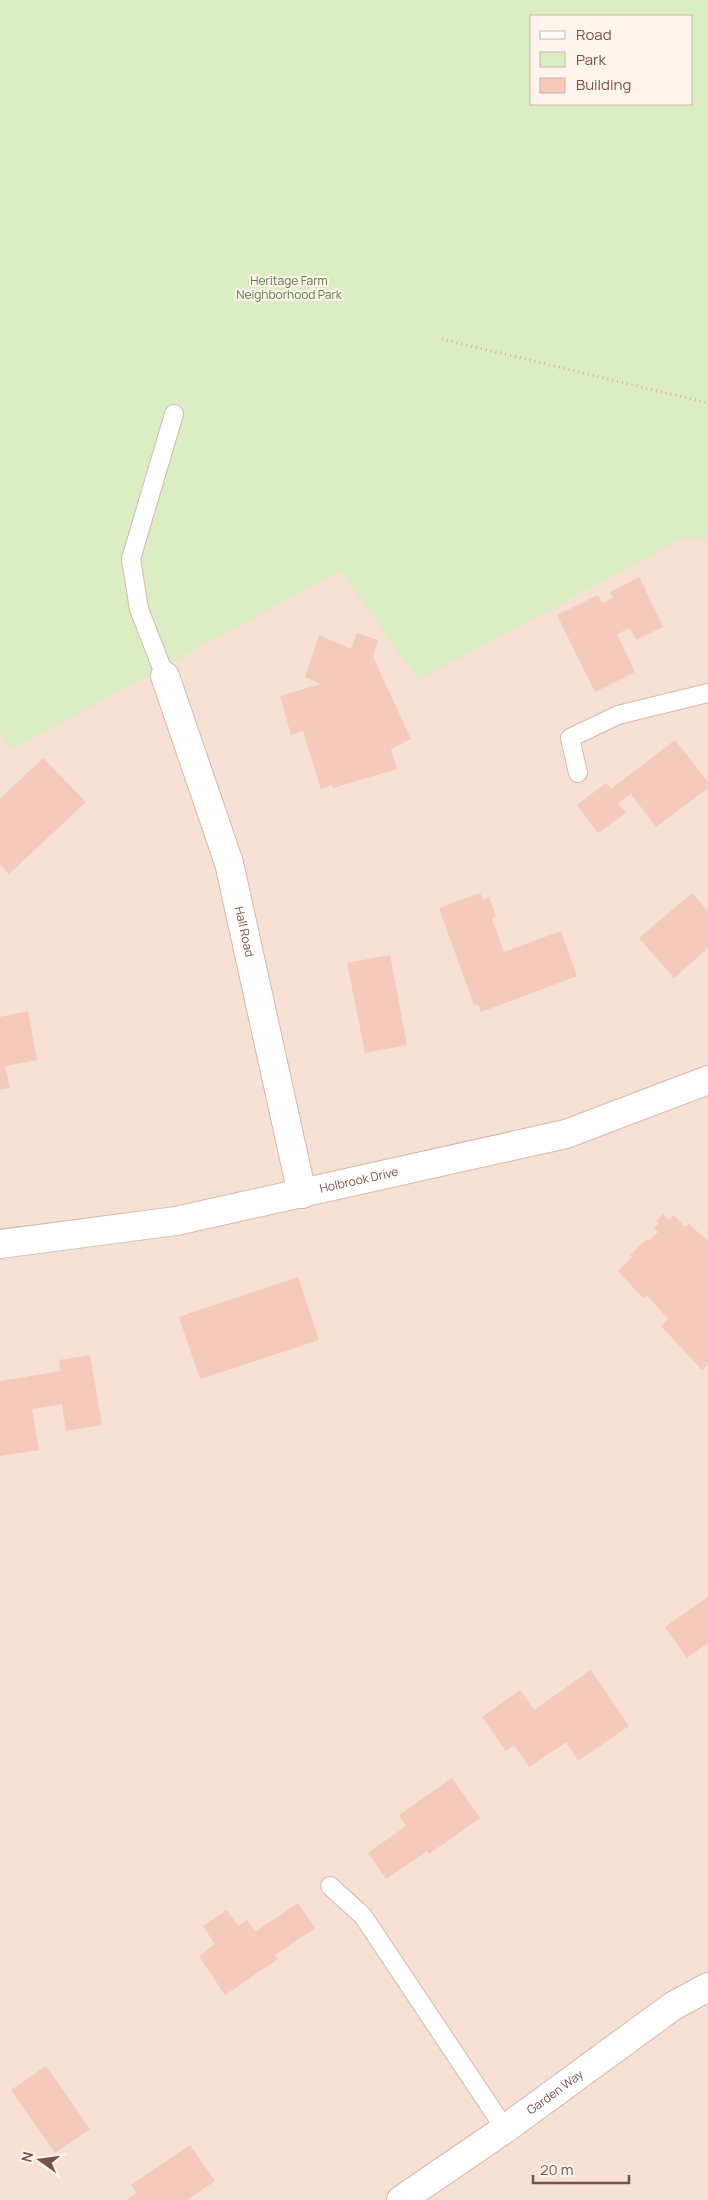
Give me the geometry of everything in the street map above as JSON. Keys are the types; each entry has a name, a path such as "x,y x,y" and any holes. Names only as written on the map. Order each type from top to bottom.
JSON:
{"street":[{"name":"Hall Road","path":"164,676 229,863 302,1194"},
{"name":"Holbrook Drive","path":"0,1244 176,1221 566,1134 708,1080"},
{"name":"Garden Way","path":"401,2200 505,2128 673,2006 706,1992"}],"lane":[{"path":"164,676 139,609 131,559 174,414"},
{"path":"578,773 570,738 618,715 708,693"},
{"path":"330,1886 363,1916 505,2128"}],"path":[{"path":"442,339 708,403"}],"shaded area":[{"path":"0,0 708,0 708,2200 0,2200"}],"green space":[{"name":"Heritage Farm Neighborhood Park","path":"0,0 708,0 708,541 685,537 419,680 340,571 11,750 0,731"}],"building":[{"path":"639,577 663,627 636,640 630,628 617,634 635,672 595,692 557,615 598,595 602,603 613,598 610,592"},
{"path":"357,633 378,640 373,657 411,739 391,749 397,769 333,788 332,785 321,789 303,731 291,735 280,696 321,684 305,677 319,635 351,649"},
{"path":"675,740 708,782 708,788 656,827 631,794 618,803 626,813 598,833 577,805 606,783 611,789"},
{"path":"43,758 86,802 9,874 0,864 0,799"},
{"path":"480,893 483,900 489,897 496,917 492,919 504,952 561,931 577,976 481,1012 478,1004 474,1005 439,908"},
{"path":"692,893 708,911 708,948 674,978 639,938"},
{"path":"390,955 407,1045 365,1053 347,963"},
{"path":"28,1011 37,1060 5,1066 10,1088 0,1090 0,1017"},
{"path":"663,1214 669,1220 674,1215 685,1227 689,1224 708,1241 708,1364 702,1370 661,1326 668,1319 647,1295 643,1298 618,1271 632,1257 630,1255 647,1239 649,1241 658,1232 654,1228 659,1224 656,1221"},
{"path":"298,1277 319,1340 200,1379 179,1317"},
{"path":"90,1355 102,1425 66,1431 62,1404 32,1409 39,1450 0,1456 0,1381 60,1371 59,1360"},
{"path":"708,1597 708,1643 687,1658 665,1627"},
{"path":"591,1670 629,1726 578,1761 566,1742 529,1767 514,1745 506,1751 482,1717 520,1690 534,1710"},
{"path":"452,1778 480,1818 429,1854 427,1851 386,1879 368,1853 406,1826 399,1815"},
{"path":"298,1903 315,1928 275,1955 278,1959 225,1995 199,1956 215,1944 203,1926 227,1910 238,1926 247,1920 255,1932"},
{"path":"46,2066 90,2129 55,2153 11,2090"},
{"path":"190,2145 215,2181 187,2200 127,2200 137,2193 131,2185"}]}
